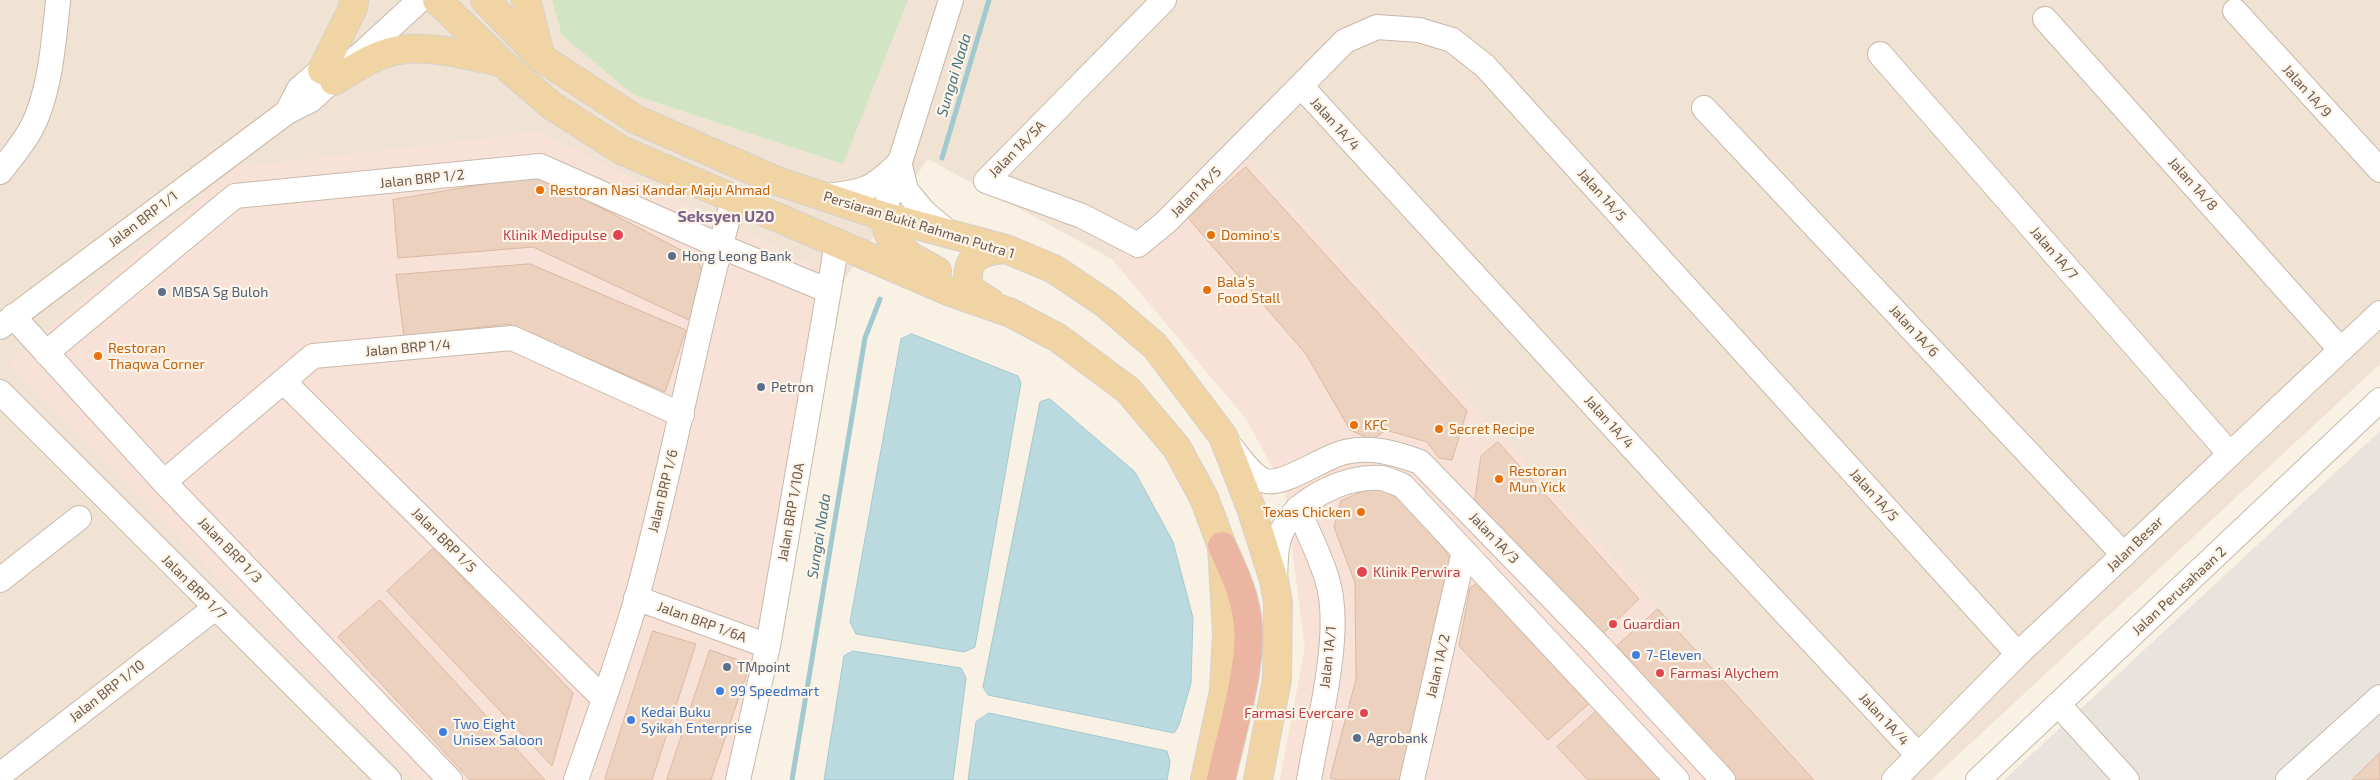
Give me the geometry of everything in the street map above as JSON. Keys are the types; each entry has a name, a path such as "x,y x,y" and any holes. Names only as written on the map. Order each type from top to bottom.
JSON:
{"highway":[{"path":"1221,780 1245,671 1248,626 1240,586 1222,546"}],"main road":[{"path":"328,76 354,0"},
{"path":"437,0 502,62 551,105 621,150 734,197 948,291 1011,313"},
{"name":"Persiaran Bukit Rahman Putra 1","path":"484,0 540,56 635,119 777,181 883,216 1006,249 1054,269 1113,310 1155,346 1222,436 1251,508 1274,580 1278,602 1277,679 1258,780"},
{"path":"526,0 540,56"},
{"path":"328,76 398,50 428,49 502,62"},
{"path":"883,216 889,235 911,257 1058,338 1128,390 1178,448 1204,498 1222,546 1228,633 1224,692 1205,780"},
{"path":"969,289 968,271 971,262 978,255 989,250 1006,249"}],"street":[{"path":"0,172 30,131 42,97 53,54 58,0"},
{"name":"Jalan BRP 1/1","path":"328,76 401,0"},
{"name":"Jalan BRP 1/1","path":"7,321 287,112 299,89 328,76 420,0"},
{"path":"883,216 950,0"},
{"name":"Jalan 1A/5A","path":"1138,245 1082,216 986,181 1164,0"},
{"name":"Jalan 1A/9","path":"2235,11 2380,170"},
{"name":"Jalan 1A/8","path":"2045,19 2340,349"},
{"name":"Jalan 1A/5","path":"1138,245 1166,222 1346,41 1377,26 1419,30 1452,40 1485,66 2018,654"},
{"name":"Jalan 1A/7","path":"1880,54 2229,453"},
{"name":"Jalan 1A/4","path":"1302,87 1717,540 1918,755"},
{"name":"Jalan 1A/6","path":"1704,108 2124,555"},
{"path":"824,196 860,192 884,178 900,162"},
{"path":"900,162 906,190 924,212 950,234"},
{"name":"Jalan BRP 1/2","path":"46,353 235,196 540,166 720,246 829,291"},
{"name":"Jalan BRP 1/6","path":"576,780 636,598 682,415 720,246 734,197"},
{"name":"Jalan BRP 1/10A","path":"738,780 768,646 837,243"},
{"name":"Jalan Besar","path":"1894,780 2018,654 2229,453 2380,313"},
{"name":"Jalan BRP 1/3","path":"7,321 46,353 164,482 450,780"},
{"name":"Jalan BRP 1/4","path":"164,482 313,356 512,338 682,415"},
{"name":"Jalan BRP 1/5","path":"283,381 604,699"},
{"name":"Jalan BRP 1/7","path":"0,392 389,780"},
{"name":"Jalan Perusahaan 2","path":"1978,780 2380,400"},
{"name":"Jalan 1A/3","path":"1222,436 1246,467 1266,481 1283,480 1344,452 1366,450 1390,451 1420,462 1600,646 1723,780"},
{"path":"1320,462 1333,487"},
{"path":"1274,580 1277,547 1282,529 1298,508 1333,487 1358,480 1382,478 1403,486 1676,780"},
{"name":"Jalan 1A/1","path":"1298,508 1328,580 1332,613 1332,646 1309,780"},
{"path":"0,580 79,518"},
{"name":"Jalan 1A/2","path":"1412,780 1464,551"},
{"name":"Jalan BRP 1/6A","path":"636,598 768,646"},
{"name":"Jalan BRP 1/10","path":"0,775 215,608"},
{"path":"2288,780 2380,697"},
{"path":"2058,704 2127,780"}],"shaded area":[{"path":"0,0 2380,0 2380,364 1931,780 1280,780 1305,648 1285,491 1247,420 1112,259 928,159 844,280 750,780 0,780"},
{"path":"538,132 844,280 750,780 413,780 9,363 235,168"},
{"path":"1230,141 1818,780 1280,780 1305,648 1285,491 1247,420 1112,259"},
{"path":"2380,431 2380,780 2004,780"}],"green space":[{"path":"552,0 908,0 843,164 634,95 562,35"}],"water":[{"path":"912,334 1018,376 1021,383 975,647 964,652 856,634 850,622 901,339"},
{"path":"1050,399 1135,472 1173,542 1193,618 1191,683 1179,725 1174,733 988,695 983,687 1040,402"},
{"path":"853,651 961,668 966,678 953,780 824,780 844,656"},
{"path":"989,713 1167,751 1170,762 1167,780 968,780 976,722"}],"building":[{"path":"1246,167 1467,411 1452,460 1439,458 1427,442 1386,430 1372,440 1350,430 1306,354 1188,218"},
{"path":"539,175 698,259 703,277 691,321 533,247 398,258 393,200"},
{"path":"530,264 686,330 665,392 509,324 404,336 396,275"},
{"path":"1498,442 1639,599 1599,637 1474,505 1481,456"},
{"path":"1371,488 1397,494 1433,531 1454,565 1402,780 1337,780 1330,778 1356,679 1355,583 1334,527 1341,501"},
{"path":"434,548 573,693 552,766 387,591"},
{"path":"1482,581 1592,701 1548,740 1459,646 1470,588"},
{"path":"380,600 545,780 470,780 338,637"},
{"path":"1658,609 1814,780 1736,780 1617,646"},
{"path":"653,631 696,644 652,780 607,780 605,779"},
{"path":"710,650 750,664 711,780 667,780"},
{"path":"1600,708 1669,780 1588,780 1557,747"},
{"path":"2380,753 2380,780 2352,780"}],"waterway":[{"name":"Sungai Nada","path":"942,158 989,0"},
{"name":"Sungai Nada","path":"792,780 865,338 880,299"}],"place":[{"name":"Restoran Nasi Kandar Maju Ahmad","path":"540,190"},
{"name":"Klinik Medipulse","path":"618,235"},
{"name":"Domino's","path":"1211,235"},
{"name":"Hong Leong Bank","path":"672,256"},
{"name":"Bala’s Food Stall","path":"1207,290"},
{"name":"MBSA Sg Buloh","path":"162,292"},
{"name":"Restoran Thaqwa Corner","path":"98,356"},
{"name":"Petron","path":"761,387"},
{"name":"KFC","path":"1354,425"},
{"name":"Secret Recipe","path":"1439,429"},
{"name":"Restoran Mun Yick","path":"1499,479"},
{"name":"Texas Chicken","path":"1361,512"},
{"name":"Klinik Perwira","path":"1362,572"},
{"name":"Guardian","path":"1613,624"},
{"name":"7-Eleven","path":"1636,655"},
{"name":"TMpoint","path":"727,667"},
{"name":"Farmasi Alychem","path":"1660,673"},
{"name":"99 Speedmart","path":"720,691"},
{"name":"Farmasi Evercare","path":"1364,713"},
{"name":"Kedai Buku Syikah Enterprise","path":"631,720"},
{"name":"Two Eight Unisex Saloon","path":"443,732"},
{"name":"Agrobank","path":"1357,738"}],"district":[{"name":"Seksyen U20","path":"726,217"}]}
